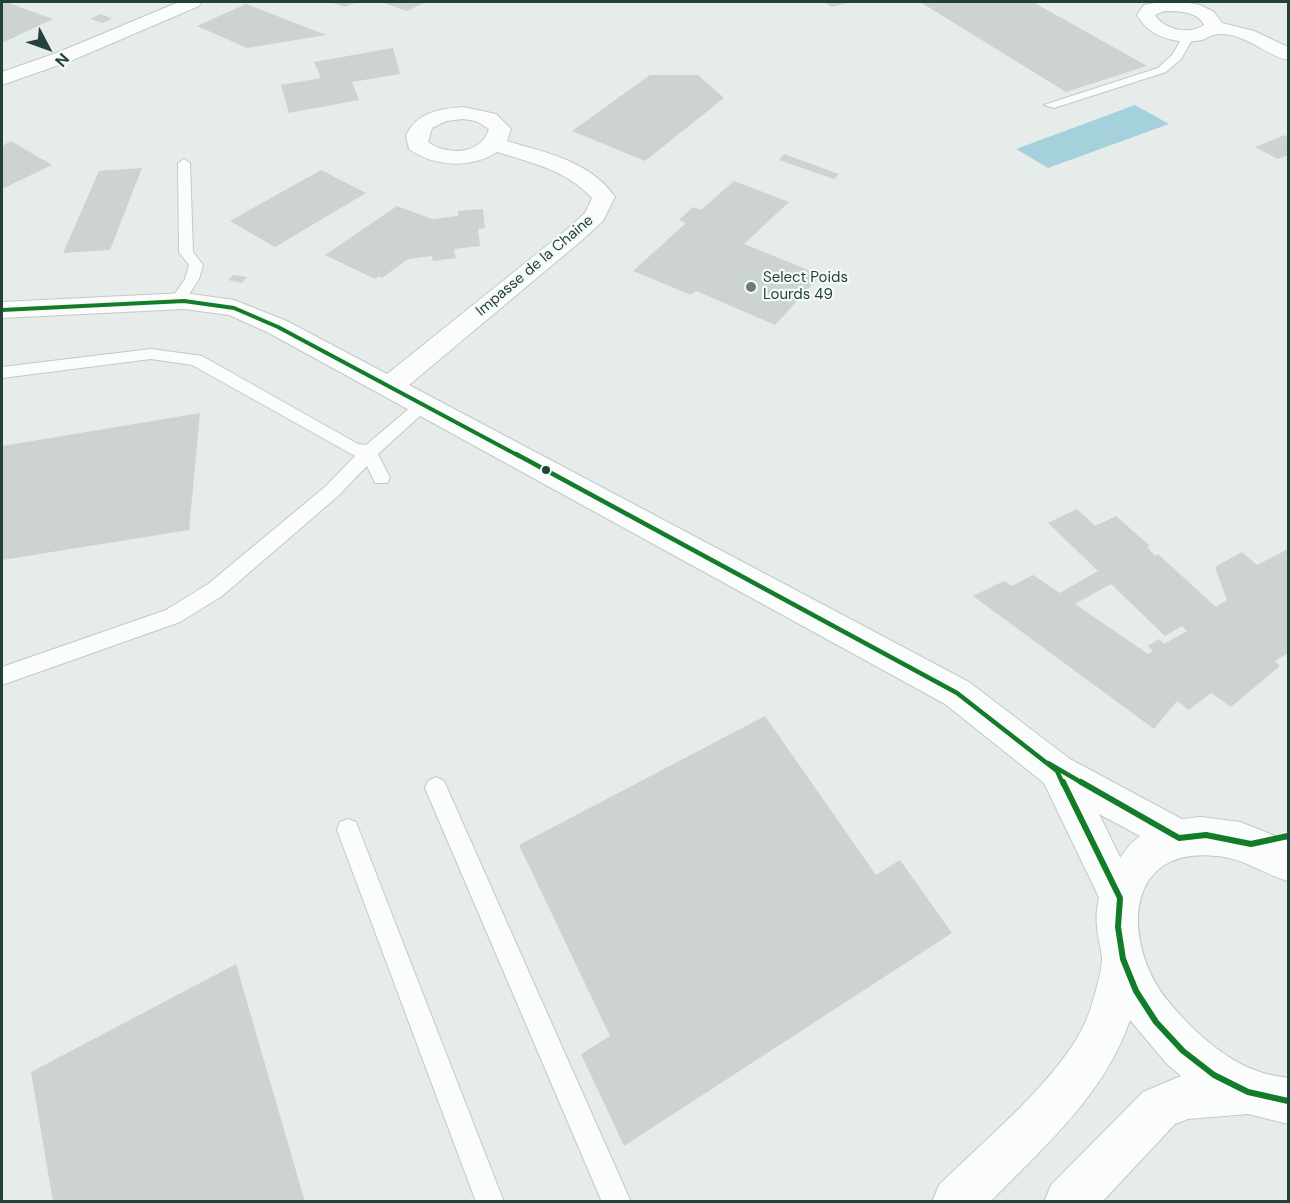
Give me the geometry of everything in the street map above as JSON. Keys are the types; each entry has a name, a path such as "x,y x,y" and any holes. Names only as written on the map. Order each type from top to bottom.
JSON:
{"street":[{"path":"2,80 66,56 193,2"},
{"path":"1174,4 1204,14 1212,20 1214,27 1206,33 1189,35 1162,30 1147,18 1147,12 1153,8 1174,4"},
{"path":"1214,27 1246,35 1288,54"},
{"name":"Impasse de la Chaine","path":"390,386 580,230 595,216 604,197 585,177 564,166 495,144"},
{"path":"2,310 178,301 234,308 278,327 957,693 1058,771 1179,838"},
{"path":"1058,771 1120,898"},
{"path":"1268,1097 1198,1064 1169,1037 1136,991 1123,958 1118,927 1120,898 1130,874 1142,860 1156,848 1179,838 1206,835 1251,844 1288,862"},
{"path":"1251,844 1288,836"},
{"path":"956,1202 1067,1087 1084,1064 1101,1038 1123,958"},
{"path":"1068,1202 1159,1108 1187,1096 1268,1097"}],"lane":[{"path":"1050,105 1162,70 1177,57 1189,35"},
{"path":"178,301 192,279 196,265 186,252 184,163"},
{"path":"2,373 151,354 196,360 354,449 369,452"},
{"path":"2,676 173,616 215,590 332,491 369,452 424,405"},
{"path":"369,452 381,478"},
{"path":"436,788 553,1061 617,1202"},
{"path":"348,830 490,1202"}],"water":[{"path":"1135,105 1169,124 1048,168 1016,149"}],"building":[{"path":"2,2 6,2 53,19 2,43"},
{"path":"330,2 357,2 345,7"},
{"path":"381,2 426,2 407,11"},
{"path":"824,2 850,2 832,7"},
{"path":"920,2 1033,2 1147,66 1066,92"},
{"path":"246,4 326,35 247,48 197,26"},
{"path":"100,14 112,19 102,23 90,19"},
{"path":"393,48 400,74 352,82 359,100 289,113 281,85 321,78 314,62"},
{"path":"650,75 698,75 724,98 645,161 572,131"},
{"path":"1285,135 1288,137 1288,155 1278,159 1255,147"},
{"path":"11,141 52,165 2,189 2,146"},
{"path":"784,154 839,174 834,179 779,160"},
{"path":"142,168 110,250 63,253 99,171"},
{"path":"321,170 366,193 275,247 230,221"},
{"path":"734,181 789,202 744,244 821,275 775,325 696,291 691,295 633,271 686,223 679,220 693,207 701,210"},
{"path":"397,206 432,219 458,216 458,211 483,209 485,228 478,229 480,246 454,249 456,258 433,261 432,256 408,259 382,278 379,276 375,279 325,255"},
{"path":"233,275 247,277 242,283 228,280"},
{"path":"200,413 189,530 2,560 2,446"},
{"path":"1077,509 1095,526 1116,516 1150,546 1147,547 1155,556 1158,554 1216,607 1227,600 1215,567 1242,552 1257,565 1288,549 1288,653 1275,661 1280,666 1231,707 1211,693 1189,710 1177,701 1154,729 973,596 1004,581 1012,586 1033,575 1060,593 1098,571 1048,523","holes":["1111,584 1165,636 1182,626 1187,631 1164,644 1159,639 1148,646 1153,651 1148,654 1075,604"]},
{"path":"765,716 876,875 900,860 952,933 624,1146 581,1054 610,1036 519,845"},
{"path":"236,964 305,1202 53,1202 31,1072"}],"transit line":[{"path":"2,310 184,301 234,308 278,327 390,386 957,693 1057,771 1120,898 1118,927 1123,959 1136,991 1156,1022 1183,1051 1214,1075 1248,1092 1288,1101"},
{"path":"1048,763 1179,838 1206,835 1251,844 1288,836"}],"place":[{"name":"Select Poids Lourds 49","path":"751,287"}]}
